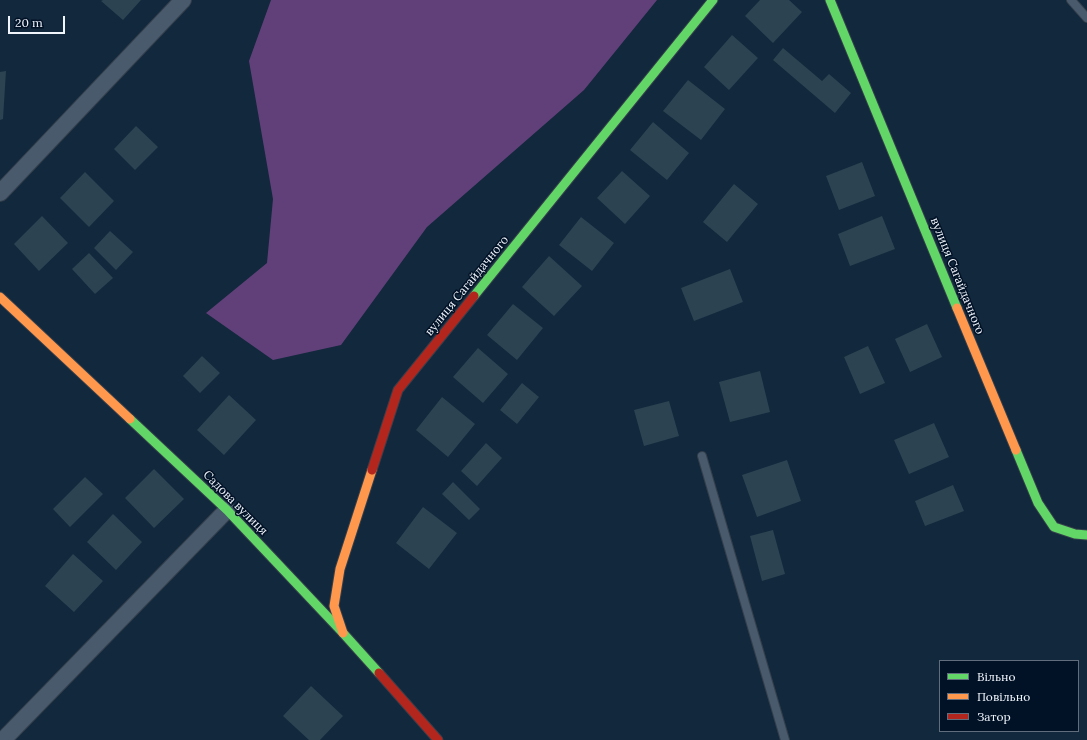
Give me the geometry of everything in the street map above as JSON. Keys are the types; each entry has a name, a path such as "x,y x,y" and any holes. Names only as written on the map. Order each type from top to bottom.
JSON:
{"street":[{"path":"0,193 183,0"},
{"name":"вулиця Сагайдачного","path":"343,633 334,606 340,569 398,390 714,0"},
{"name":"вулиця Сагайдачного","path":"830,0 1038,503 1054,527 1075,534 1087,535"},
{"name":"Садова вулиця","path":"0,297 227,510 343,633 438,740"},
{"path":"3,740 227,510"}],"lane":[{"path":"1071,0 1080,8 1087,18"},
{"path":"702,456 785,740"}],"shaded area":[{"path":"271,0 657,0 584,90 427,227 341,345 273,360 206,313 267,263 273,199 249,61"}],"building":[{"path":"141,0 123,20 101,1"},
{"path":"760,0 789,0 802,12 773,43 745,16"},
{"path":"732,35 758,58 729,90 704,67"},
{"path":"783,48 822,81 829,74 851,93 835,113 773,60"},
{"path":"6,71 3,119 0,120 0,72"},
{"path":"688,80 725,109 701,140 663,111"},
{"path":"653,122 689,153 667,180 630,150"},
{"path":"136,126 158,147 135,170 114,149"},
{"path":"862,162 875,196 839,210 826,176"},
{"path":"622,171 650,196 625,224 597,198"},
{"path":"85,172 114,201 89,227 60,198"},
{"path":"734,184 758,204 727,242 703,222"},
{"path":"42,216 68,243 39,271 14,244"},
{"path":"882,216 895,249 850,266 838,234"},
{"path":"581,217 614,243 592,271 559,245"},
{"path":"110,231 133,252 116,270 94,248"},
{"path":"89,253 113,278 95,294 72,269"},
{"path":"549,256 582,286 554,316 522,287"},
{"path":"730,269 743,302 694,321 681,288"},
{"path":"513,304 543,328 517,360 487,335"},
{"path":"927,324 942,357 910,372 895,339"},
{"path":"868,346 885,383 860,394 844,357"},
{"path":"478,348 508,374 483,403 453,377"},
{"path":"202,356 220,373 200,393 183,376"},
{"path":"760,371 770,412 730,422 719,382"},
{"path":"522,383 539,397 517,424 500,410"},
{"path":"229,395 256,420 224,455 197,430"},
{"path":"442,397 475,424 448,457 416,430"},
{"path":"669,401 679,436 644,446 634,410"},
{"path":"934,423 949,457 909,474 894,440"},
{"path":"486,443 502,458 477,486 461,471"},
{"path":"787,460 801,501 757,517 742,475"},
{"path":"154,469 184,499 154,528 125,498"},
{"path":"85,477 103,494 70,527 53,509"},
{"path":"453,482 480,509 469,520 442,494"},
{"path":"953,485 964,511 925,526 915,501"},
{"path":"423,507 457,533 429,569 396,543"},
{"path":"113,514 142,542 116,570 87,542"},
{"path":"773,530 785,574 762,581 750,536"},
{"path":"73,554 103,581 74,612 45,586"},
{"path":"311,686 343,716 320,740 309,740 283,716"}],"traffic: fast":[{"path":"474,296 713,0"},
{"path":"830,0 957,308"},
{"path":"130,419 227,510 379,673"},
{"path":"1016,450 1038,503 1054,527 1075,534 1087,535"}],"traffic: slow":[{"path":"0,297 130,419"},
{"path":"957,308 1016,450"},
{"path":"343,633 334,606 340,569 372,470"}],"traffic: jam":[{"path":"372,470 398,390 474,296"},
{"path":"379,673 438,740"}]}
